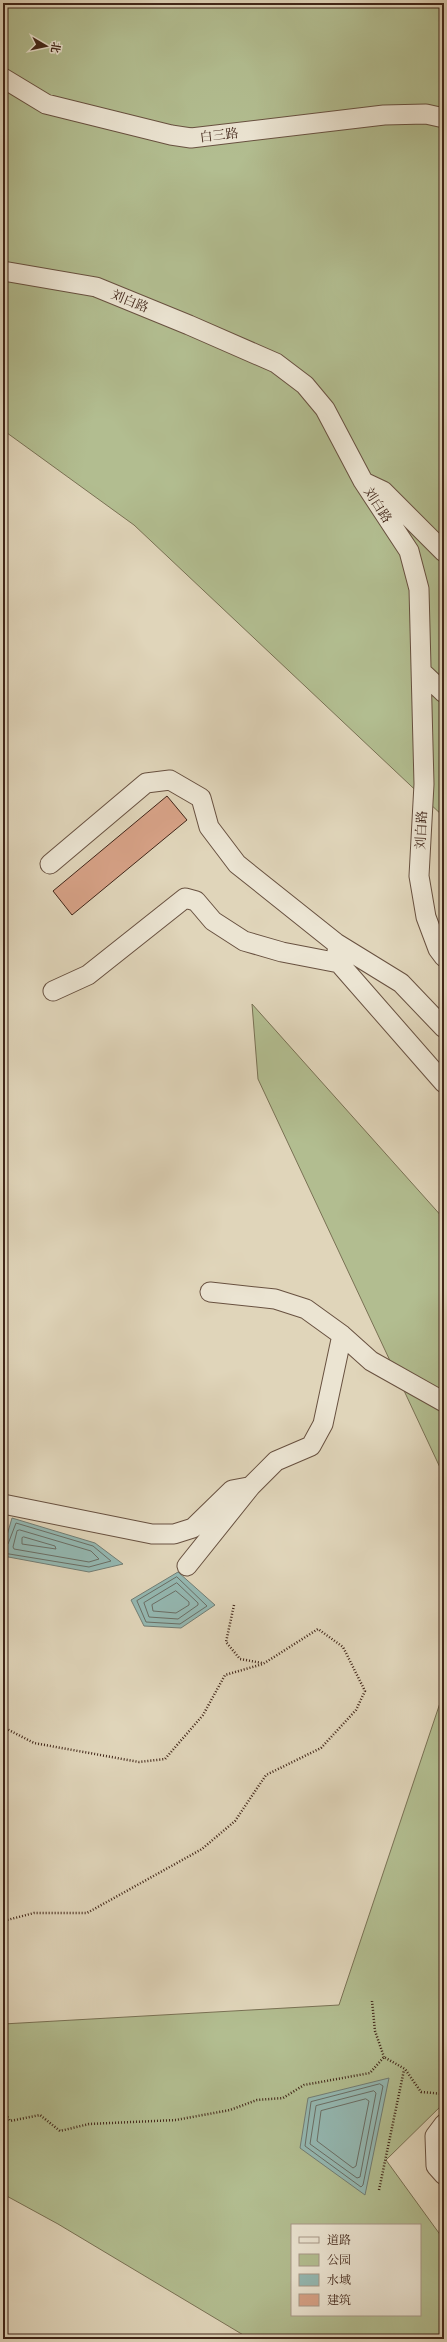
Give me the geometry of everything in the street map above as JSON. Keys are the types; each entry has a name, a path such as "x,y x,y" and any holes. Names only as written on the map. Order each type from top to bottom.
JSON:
{"street":[{"name":"白三路","path":"3,78 46,104 171,135 191,138 384,115 426,114 444,118"},
{"name":"刘白路","path":"3,271 96,287 189,325 276,363 305,385 325,409 363,482 408,551 419,589 424,784 419,876 426,917 438,949 444,957"},
{"path":"363,482 383,491 444,552"},
{"path":"422,672 444,693"},
{"path":"50,864 146,783 170,780 201,798 209,828 237,864 336,943 401,983 444,1028"},
{"path":"53,991 88,975 186,898 196,901 213,921 244,941 282,952 339,963"},
{"path":"336,943 339,963 444,1083"},
{"path":"210,1292 275,1299 306,1309 342,1336 371,1361 444,1402"},
{"path":"187,1566 251,1486 276,1461 311,1446 323,1424 342,1336"},
{"path":"3,1504 152,1534 174,1534 193,1528 232,1490 251,1486"},
{"path":"444,2124 435,2136 436,2166 444,2175"}],"path":[{"path":"234,1605 226,1642 240,1659 263,1664"},
{"path":"3,1727 34,1743 139,1762 165,1759 203,1715 225,1675 263,1664 318,1629 343,1647 365,1691 356,1710 321,1748 266,1775 235,1822 202,1849 87,1913 34,1914 3,1922"},
{"path":"372,2001 376,2031 384,2057 405,2069 421,2092 444,2094"},
{"path":"3,2109 10,2121 40,2115 60,2131 89,2124 176,2120 230,2110 257,2100 283,2098 304,2085 370,2073 384,2057"},
{"path":"378,2190 405,2069"}],"green space":[{"path":"3,3 444,3 444,817 134,525 3,430"},
{"path":"252,1004 444,1219 444,1476 258,1079"},
{"path":"444,1691 444,2103 386,2160 444,2240 444,2339 250,2339 58,2224 3,2194 3,2024 339,2005"}],"water":[{"path":"12,1518 95,1543 123,1564 89,1572 3,1556 3,1549"},
{"path":"178,1572 215,1605 181,1628 144,1626 131,1600"},
{"path":"389,2078 365,2195 300,2148 308,2098"}],"building":[{"path":"167,796 187,820 72,915 53,891"}]}
